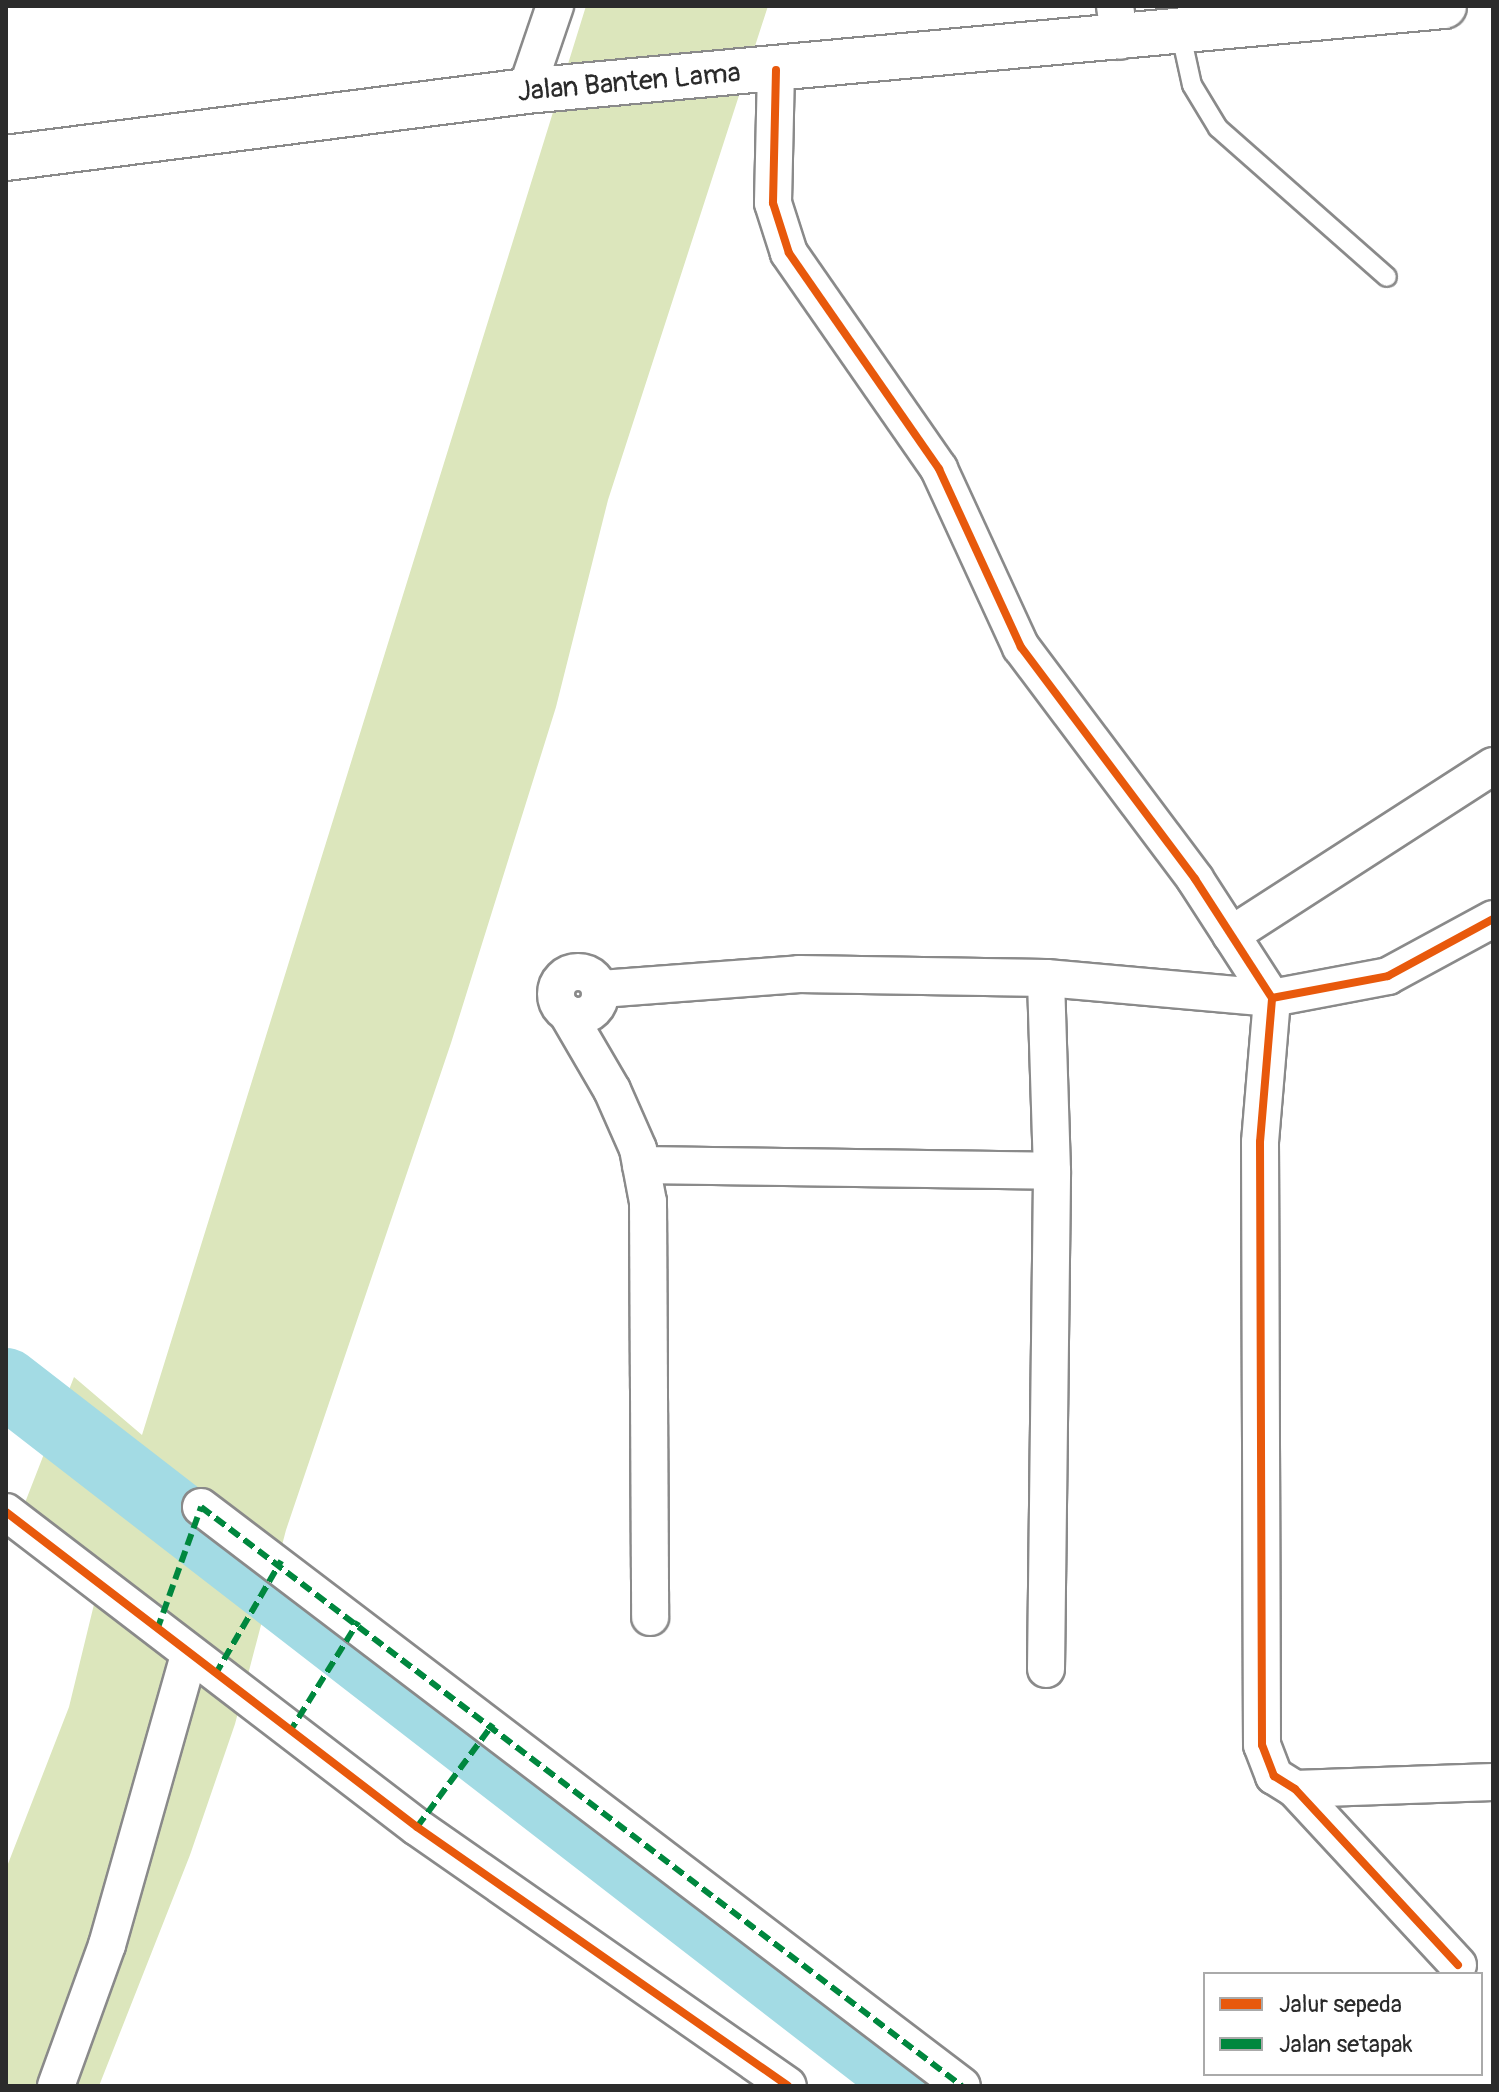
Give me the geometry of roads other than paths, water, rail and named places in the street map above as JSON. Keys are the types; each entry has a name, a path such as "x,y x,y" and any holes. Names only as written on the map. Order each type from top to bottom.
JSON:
{"main road":[{"name":"Jalan Banten Lama","path":"6,158 526,91 776,70 1117,23 1181,35 1444,6"}],"street":[{"path":"526,91 555,6"},
{"path":"776,70 773,203 789,253 939,469 1021,647 1231,935 1272,998 1260,1142 1262,1745 1274,1776 1295,1789 1458,1965"},
{"path":"1231,935 1493,766"},
{"path":"650,1617 651,1296 641,1165 612,1090 567,1013 594,1010 601,989 799,974 1046,978 1272,998 1388,976 1493,919"},
{"path":"1046,978 1052,1171 1046,1669"},
{"path":"641,1165 1052,1171"},
{"path":"201,1507 962,2086"},
{"path":"6,1512 189,1656 417,1827 788,2086"},
{"path":"56,2086 107,1945 189,1656"},
{"path":"1295,1789 1493,1782"}],"lane":[{"path":"1181,35 1192,85 1218,128 1387,277"}],"waterway":[{"path":"6,1383 915,2086"}]}
